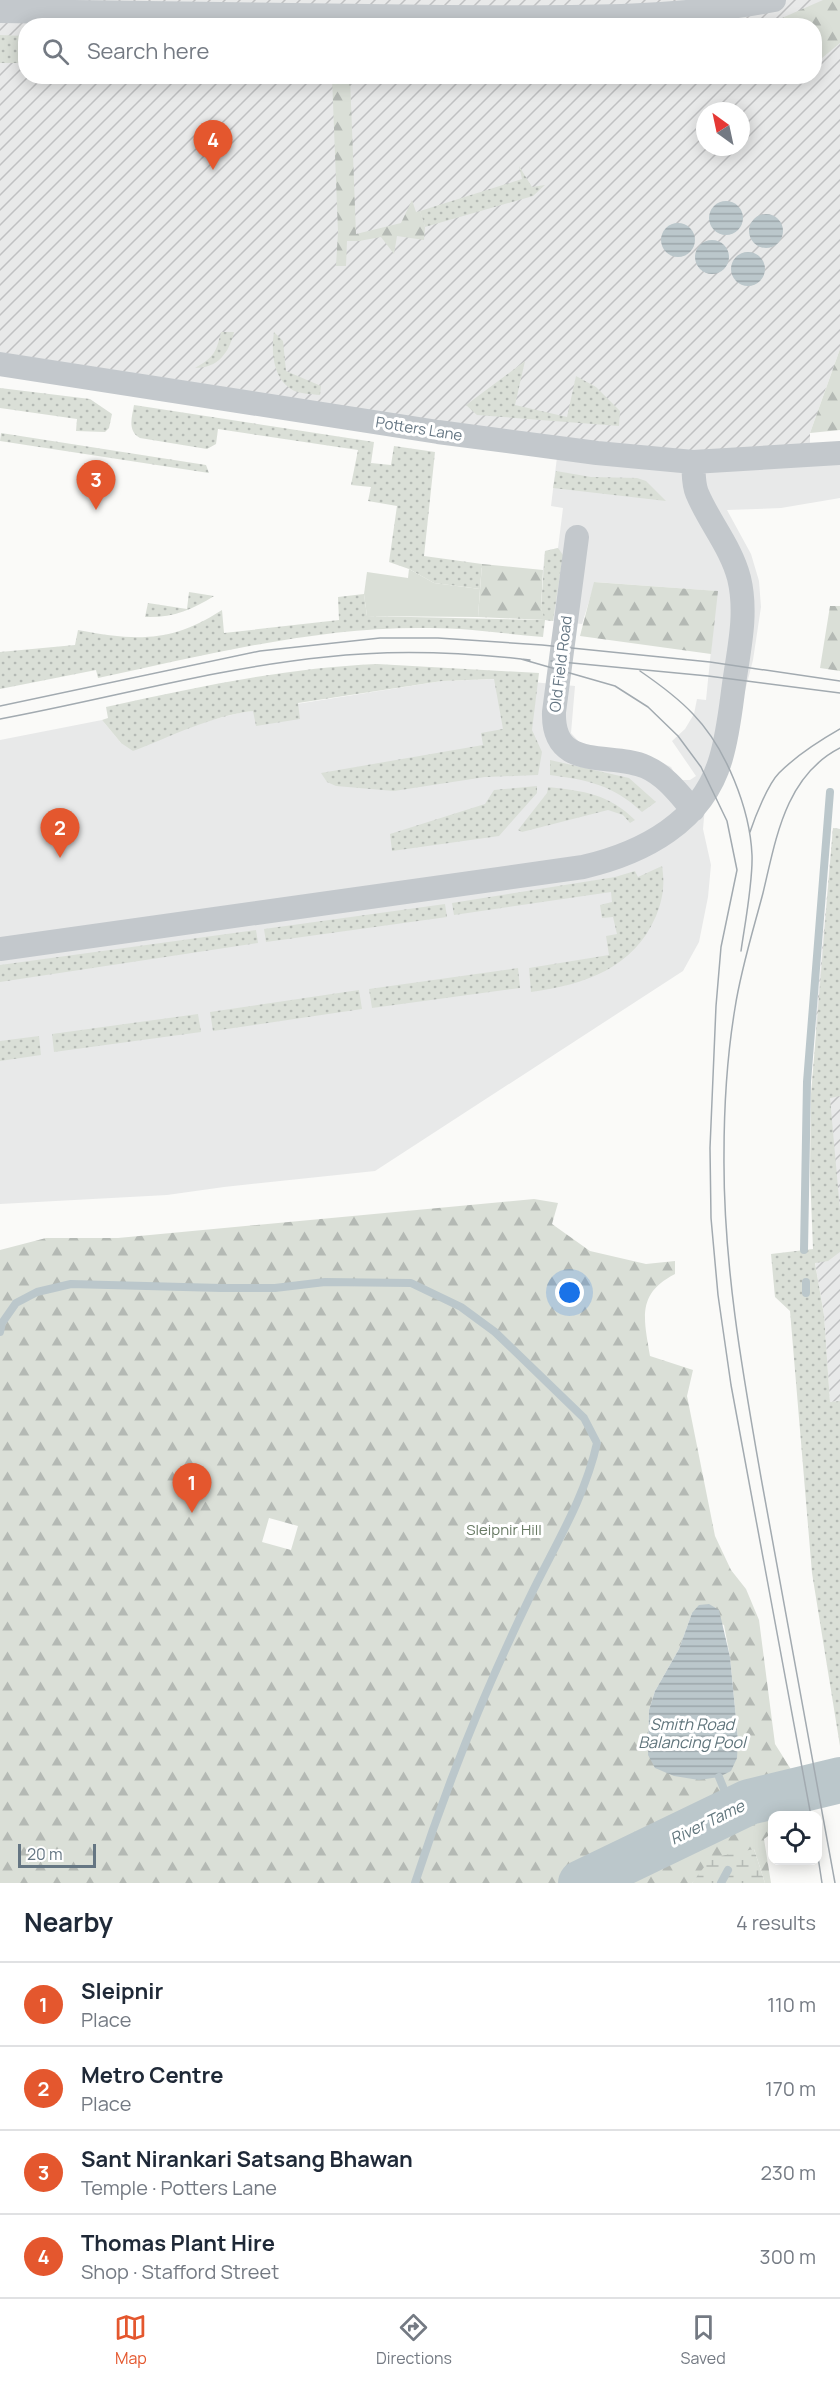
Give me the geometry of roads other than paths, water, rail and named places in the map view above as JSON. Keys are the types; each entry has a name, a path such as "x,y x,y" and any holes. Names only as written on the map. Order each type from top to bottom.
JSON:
{"street":[{"path":"0,11 573,18 723,10 774,0"},
{"name":"Potters Lane","path":"0,364 454,435 568,450 693,462 840,453"},
{"path":"0,949 583,867 612,860 662,836 693,810 709,788 721,759 732,701 743,619 743,598 738,574 729,551 696,491 693,462"},
{"name":"Old Field Road","path":"577,537 554,712 556,733 563,745 575,753 590,758 644,765 663,777 693,810"}],"water":[{"path":"726,201 738,206 743,218 738,230 726,235 714,230 709,218 714,206"},
{"path":"766,214 778,219 783,231 778,243 766,248 754,243 749,231 754,219"},
{"path":"678,223 690,228 695,240 690,252 678,257 666,252 661,240 666,228"},
{"path":"712,240 724,245 729,257 724,269 712,274 700,269 695,257 700,245"},
{"path":"748,252 760,257 765,269 760,281 748,286 736,281 731,269 736,257"},
{"name":"Smith Road Balancing Pool","path":"709,1604 719,1610 730,1657 738,1740 737,1758 731,1771 719,1777 699,1780 674,1776 655,1768 648,1755 649,1710 655,1691 679,1649 692,1613 699,1605"}],"waterway":[{"path":"804,1250 807,1082 830,792"},
{"path":"0,1332 2,1323 16,1303 37,1292 71,1284 275,1288 325,1282 411,1283 461,1307 495,1332 584,1418 597,1443 584,1485 481,1705 415,1883"},
{"path":"806,1282 806,1293"},
{"path":"719,1777 732,1809"},
{"name":"River Tame","path":"581,1883 749,1802 840,1780"},
{"path":"710,1820 717,1835"},
{"path":"721,1883 728,1870"}],"tram line":[{"path":"0,706 260,651 380,638 438,638 542,645 710,662 840,681"},
{"path":"0,719 203,676 326,657 428,652 530,660"},
{"path":"521,659 615,686 648,707 678,736 701,767 727,821 737,870 721,947 716,1006 710,1148 711,1218 718,1295 731,1385 810,1811"},
{"path":"551,661 708,676 840,693"},
{"path":"640,671 681,702 705,728 726,761 741,799 747,818 752,855 750,890 741,951"},
{"path":"750,832 766,793 779,773 808,749 840,729"},
{"path":"835,1883 741,1361 727,1237 724,1155 726,1082 735,1008 773,852 786,811 795,792 821,760 840,748"},
{"path":"819,1865 822,1883"}],"place":[{"name":"Thomas Plant Hire","path":"213,170"},
{"name":"Sant Nirankari Satsang Bhawan","path":"96,510"},
{"name":"Metro Centre","path":"60,858"},
{"name":"Sleipnir","path":"192,1513"}],"park label":[{"name":"Sleipnir Hill","path":"504,1530"}]}
